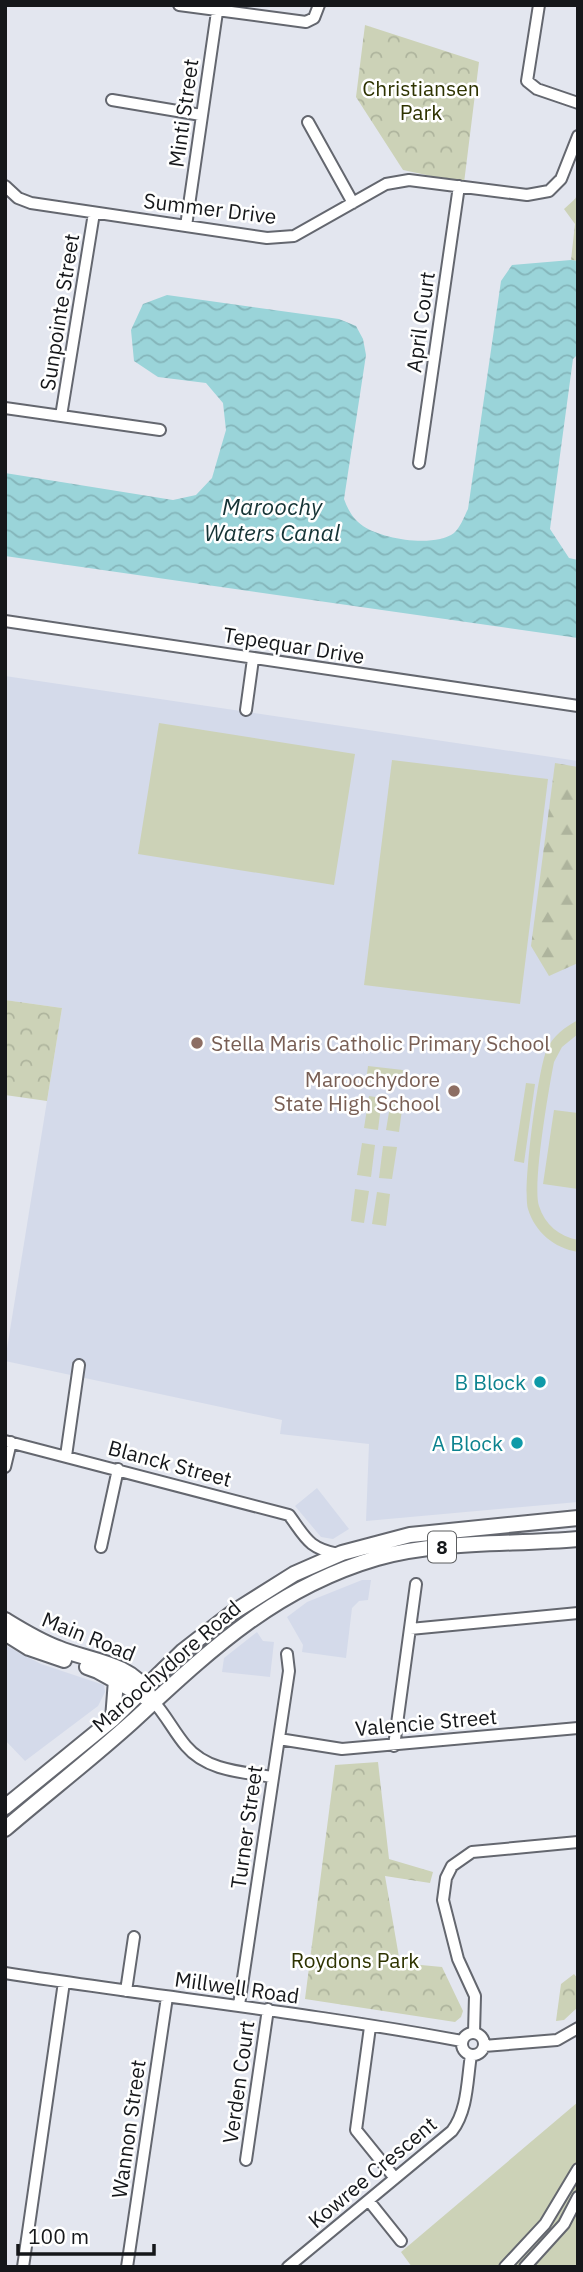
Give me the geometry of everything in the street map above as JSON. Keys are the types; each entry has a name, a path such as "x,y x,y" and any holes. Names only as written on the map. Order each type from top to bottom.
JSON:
{"main road":[{"name":"Maroochydore Road","path":"5,1807 113,1718 207,1632 255,1597 294,1574 338,1554 410,1535 578,1518"},
{"name":"Maroochydore Road","path":"5,1829 98,1752 197,1661 252,1619 312,1583 351,1567 401,1553 437,1547 578,1539"},
{"name":"Main Road","path":"5,1620 58,1648 135,1677 142,1690 153,1701"},
{"name":"Main Road","path":"5,1633 29,1648 99,1671 142,1690"},
{"path":"113,1718 117,1680"}],"street":[{"path":"179,5 218,8 306,22 314,18 319,5"},
{"path":"539,5 527,80 537,89 578,103"},
{"name":"Minti Street","path":"186,226 218,8"},
{"path":"112,100 201,115"},
{"path":"308,122 353,203"},
{"name":"Summer Drive","path":"6,189 18,198 32,203 267,238 294,236 386,184 410,180 527,195 549,191 561,179 578,136"},
{"name":"April Court","path":"419,463 459,186"},
{"name":"Sunpointe Street","path":"61,416 94,213"},
{"path":"5,408 160,430"},
{"name":"Tepequar Drive","path":"5,621 578,706"},
{"path":"246,710 253,659"},
{"path":"66,1456 79,1365"},
{"path":"5,1467 8,1441"},
{"name":"Blanck Street","path":"8,1441 289,1515 311,1545"},
{"path":"101,1547 118,1469"},
{"path":"294,1574 306,1562 311,1545 338,1554"},
{"path":"394,1746 416,1584"},
{"path":"410,1629 578,1613"},
{"name":"Turner Street","path":"239,2005 289,1671 287,1654"},
{"path":"153,1701 187,1748 202,1760 220,1768 272,1777"},
{"name":"Valencie Street","path":"279,1739 342,1749 578,1728"},
{"path":"474,2033 475,1996 458,1959 443,1900 443,1887 452,1866 472,1852 578,1842"},
{"path":"126,1991 134,1937"},
{"name":"Millwell Road","path":"5,1973 268,2009 462,2041"},
{"path":"23,2267 64,1982"},
{"name":"Wannon Street","path":"127,2267 167,1997"},
{"name":"Verden Court","path":"246,2160 268,2009"},
{"path":"370,2026 356,2130 394,2177"},
{"path":"484,2046 557,2040 578,2028"},
{"path":"474,2033 482,2037 484,2046 480,2053 471,2055 464,2050 462,2041 467,2035 474,2033"},
{"name":"Kowree Crescent","path":"288,2267 452,2131 464,2108 471,2055"},
{"path":"505,2267 552,2214 565,2187 578,2169"},
{"path":"525,2267 564,2224 578,2197"},
{"path":"369,2200 401,2241"},
{"path":"525,2244 535,2254"}],"shaded area":[{"path":"5,676 578,761 578,1502 366,1521 369,1444 280,1434 282,1420 5,1361 62,1008 5,1000"},
{"path":"317,1488 349,1529 333,1539 321,1537 295,1506"},
{"path":"362,1580 371,1580 368,1600 359,1601 352,1608 346,1658 302,1652 303,1645 287,1617 307,1602"},
{"path":"257,1632 263,1641 274,1642 270,1677 222,1672 224,1658"},
{"path":"5,1645 41,1664 104,1685 105,1692 98,1706 25,1761 5,1740"}],"green space":[{"name":"Christiansen Park","path":"365,25 479,62 464,183 403,170 356,97"},
{"path":"578,193 578,261 571,260 575,224 564,209"},
{"path":"159,723 355,754 334,885 138,854"},
{"path":"392,760 548,779 520,1004 364,985"},
{"path":"555,763 578,767 578,963 549,976 531,946"},
{"path":"5,1000 62,1008 47,1101 5,1095"},
{"path":"578,1020 578,1034 562,1047 554,1062 542,1136 537,1195 545,1219 565,1236 578,1240 578,1252 553,1243 535,1225 528,1209 527,1179 543,1061 553,1040"},
{"path":"368,1066 403,1070 401,1085 366,1081"},
{"path":"526,1083 535,1084 524,1163 514,1161"},
{"path":"369,1096 382,1098 378,1130 364,1128"},
{"path":"391,1100 403,1102 399,1132 386,1130"},
{"path":"554,1110 578,1113 578,1189 543,1184"},
{"path":"362,1143 375,1145 371,1177 357,1175"},
{"path":"383,1146 397,1147 392,1179 379,1178"},
{"path":"355,1189 369,1191 364,1223 351,1221"},
{"path":"377,1192 390,1194 386,1226 372,1224"},
{"name":"Roydons Park","path":"378,1762 389,1859 433,1872 430,1883 385,1876 400,1963 442,1967 463,2011 455,2022 305,1999 335,1765"},
{"path":"574,1974 578,1979 578,2007 564,2020 556,2021 561,1984"},
{"path":"578,2102 578,2267 412,2267 401,2252"}],"water":[{"name":"Maroochy Waters Canal","path":"578,261 578,354 573,359 550,529 569,558 578,560 578,638 5,556 5,473 173,500 196,495 212,478 226,430 223,403 206,383 158,377 134,361 131,330 143,304 167,295 339,319 356,326 363,339 366,355 344,499 347,507 363,526 382,535 421,541 445,538 454,533 468,509 501,281 512,265"}],"place":[{"name":"Stella Maris Catholic Primary School","path":"197,1043"},
{"name":"Maroochydore State High School","path":"454,1091"},
{"name":"B Block","path":"540,1382"},
{"name":"A Block","path":"517,1443"}]}
